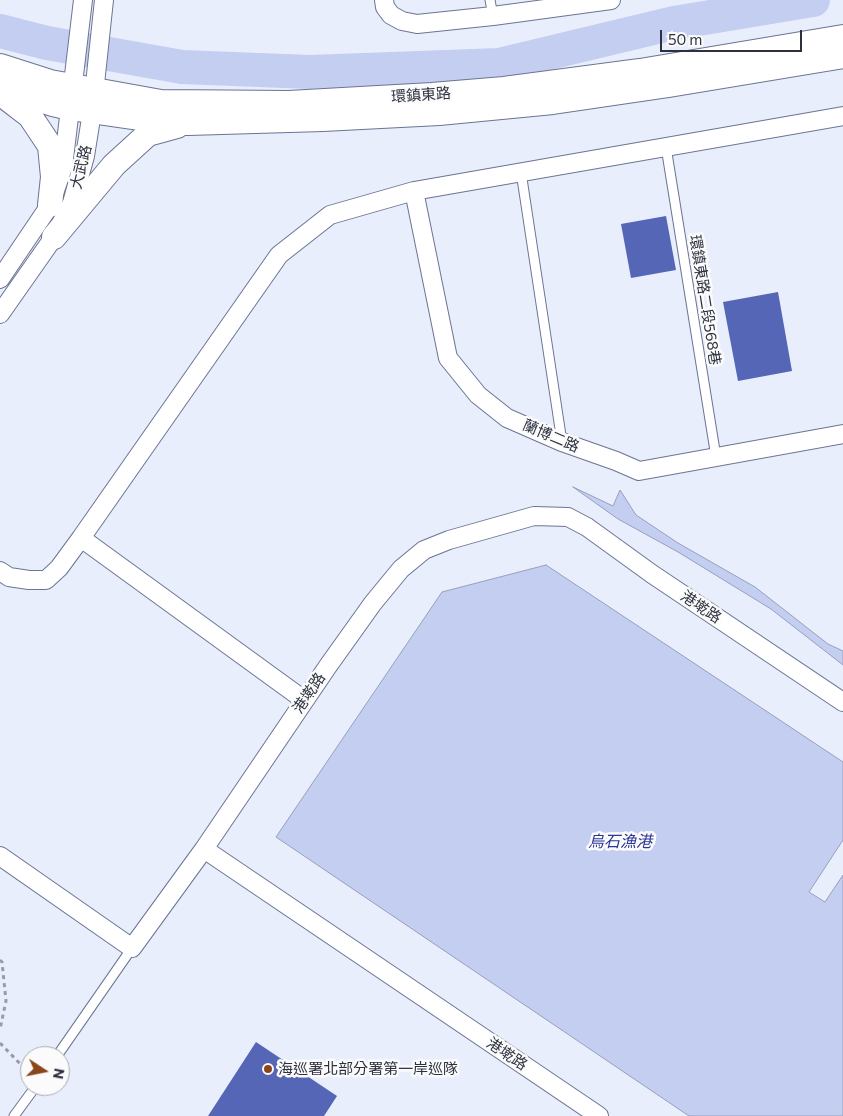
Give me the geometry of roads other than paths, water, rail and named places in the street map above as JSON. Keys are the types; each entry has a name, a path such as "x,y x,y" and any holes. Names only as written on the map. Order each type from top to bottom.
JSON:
{"street":[{"name":"大武路","path":"0,314 54,237 72,203 85,156 81,20 83,0"},
{"name":"大武路","path":"0,279 50,205 63,167 84,89 101,24 104,0"},
{"path":"384,0 384,7 391,15 402,21 417,24 492,8 611,0"},
{"name":"環鎮東路","path":"0,66 50,82 161,102 289,102 432,95 504,88 640,71 843,36"},
{"name":"環鎮東路","path":"84,89 152,120 188,123 333,119 439,113 543,102 843,56"},
{"name":"環鎮東路","path":"0,87 53,104 84,89"},
{"path":"0,93 30,116 50,146 53,177 50,205"},
{"path":"0,571 8,577 46,580 59,568 280,255 330,216 414,191 843,116"},
{"path":"54,237 114,165 148,134 188,123"},
{"name":"蘭博二路","path":"414,191 448,358 478,395 507,418 562,442 639,471 843,434"},
{"name":"港墘路","path":"599,1116 204,850 304,700 373,604 401,569 424,550 449,540 534,516 568,516 587,527 652,574 843,702"},
{"path":"82,538 304,700"},
{"path":"0,856 132,948 204,850"}],"lane":[{"name":"環鎮東路二段568巷","path":"666,146 716,457"},
{"path":"521,172 562,442"},
{"path":"64,1046 132,948"},
{"path":"14,1116 29,1096"}],"water":[{"path":"573,487 613,506 620,490 636,515 678,543 755,587 828,644 843,651 843,665 771,609 678,552 618,519"},
{"name":"烏石漁港","path":"546,565 843,762 843,840 809,892 825,902 843,875 843,1116 689,1116 276,837 442,592"}],"waterway":[{"path":"0,31 47,43 182,67 310,72 499,65 674,23 813,0"}],"place":[{"name":"海巡署北部分署第一岸巡隊","path":"268,1069"}]}
